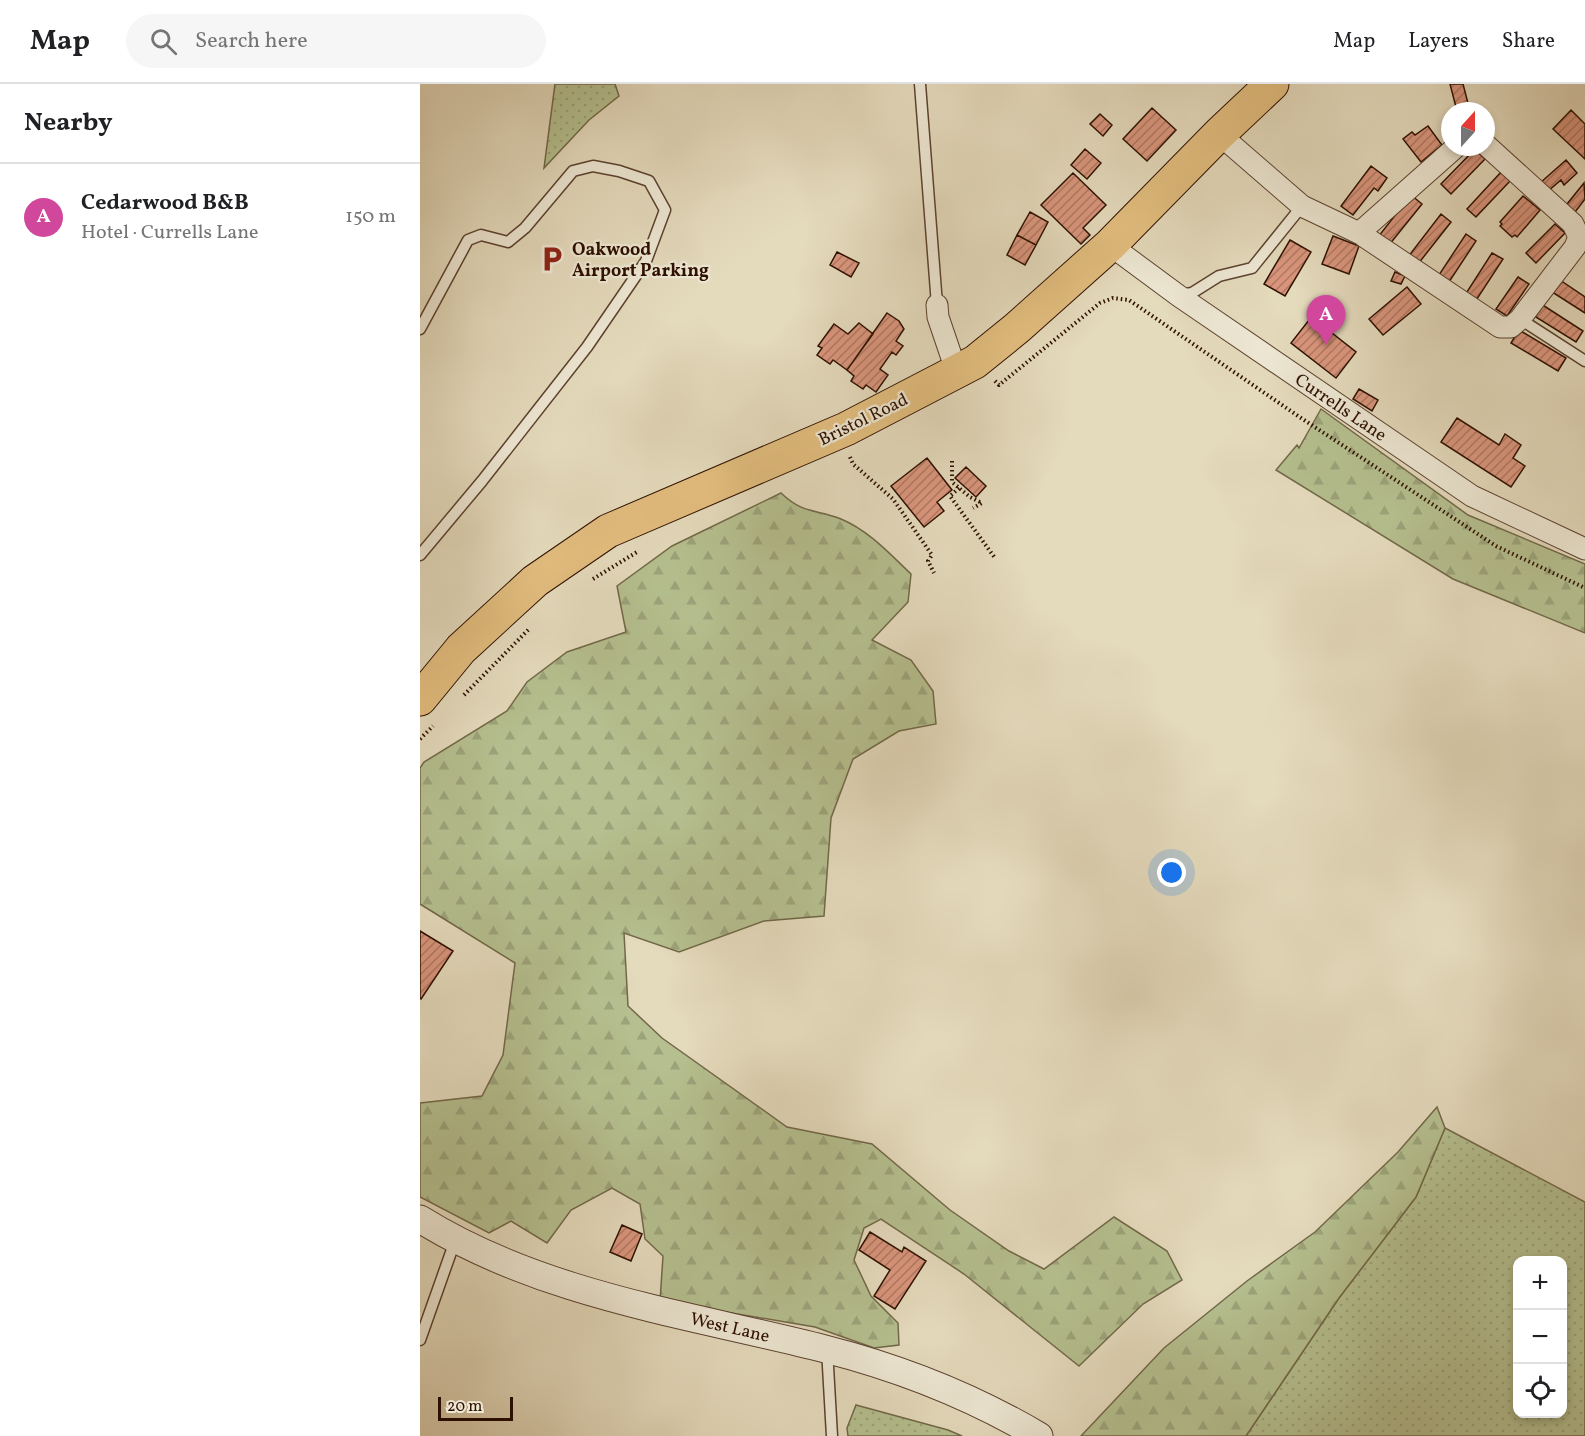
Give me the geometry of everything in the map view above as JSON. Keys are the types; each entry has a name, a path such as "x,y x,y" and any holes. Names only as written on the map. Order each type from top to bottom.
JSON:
{"highway":[{"name":"Bristol Road","path":"420,699 461,649 535,581 608,531 846,429 966,367 1017,328 1110,244 1272,84"}],"street":[{"path":"1219,134 1302,206 1359,233 1500,327 1510,327 1520,319 1575,247 1579,237 1573,224 1495,153"},
{"path":"1359,233 1446,156"},
{"name":"Currells Lane","path":"1110,244 1179,296 1472,496 1585,549"},
{"path":"938,305 938,317 966,367"},
{"name":"West Lane","path":"420,1219 455,1241 503,1263 645,1308 826,1349 891,1369 958,1394 1039,1436"}],"lane":[{"path":"920,84 938,305"},
{"path":"420,329 468,240 481,235 508,242 525,228 573,171 593,166 619,171 649,181 665,210 646,261 587,347 482,481 420,555"},
{"path":"1179,296 1192,293 1219,276 1252,268 1302,206"},
{"path":"1520,319 1585,362"},
{"path":"420,1340 455,1241"},
{"path":"826,1349 832,1436"}],"path":[{"path":"966,367 999,385 1100,303 1113,298 1129,300 1301,418 1496,546 1585,588"},
{"path":"846,447 853,464 893,499 926,545 932,555 928,561 934,573"},
{"path":"952,461 952,482 982,503 973,508"},
{"path":"959,488 950,496 996,558"}],"green space":[{"path":"555,84 615,84 619,96 589,120 544,168"},
{"path":"1321,409 1468,515 1585,564 1585,633 1453,579 1276,470 1297,445 1299,448"},
{"path":"781,493 796,505 841,519 860,529 911,574 908,602 872,640 911,660 933,691 936,724 899,731 853,759 831,818 824,916 764,921 679,952 624,933 628,1006 662,1038 787,1127 872,1144 950,1210 1009,1251 1044,1269 1114,1217 1167,1251 1182,1280 1143,1304 1079,1366 964,1274 881,1219 864,1228 854,1260 871,1296 898,1323 899,1345 874,1348 815,1327 660,1301 663,1256 645,1239 640,1204 612,1188 571,1210 547,1243 511,1221 489,1233 420,1197 420,1103 482,1096 503,1055 515,963 420,904 420,768 424,762 507,711 527,682 567,652 626,632 617,586 672,546"},
{"path":"1437,1107 1445,1128 1416,1197 1339,1298 1246,1436 1081,1436 1164,1348 1247,1281 1315,1232 1398,1152"},
{"path":"1445,1128 1585,1202 1585,1436 1246,1436 1339,1298 1416,1197"},
{"path":"856,1405 948,1430 962,1436 848,1436 847,1428"}],"building":[{"path":"1450,84 1463,84 1468,102 1455,102"},
{"path":"1152,108 1176,130 1147,161 1123,139"},
{"path":"1571,110 1585,124 1585,159 1553,129"},
{"path":"1100,114 1112,125 1103,136 1090,124"},
{"path":"1428,126 1441,146 1421,162 1403,139 1412,132 1415,135"},
{"path":"1085,149 1101,163 1087,179 1071,165"},
{"path":"1468,156 1482,156 1485,159 1451,194 1441,184"},
{"path":"1566,160 1577,173 1564,185 1561,180 1547,192 1540,183"},
{"path":"1371,166 1387,178 1378,191 1374,188 1353,215 1341,206"},
{"path":"1501,172 1510,181 1476,217 1467,209"},
{"path":"1073,173 1106,205 1083,228 1090,235 1081,244 1041,205"},
{"path":"1584,183 1585,199 1572,216 1563,209"},
{"path":"1411,195 1422,204 1389,245 1378,237"},
{"path":"1523,196 1540,210 1517,237 1515,235 1512,237 1500,226 1502,224 1500,222"},
{"path":"1030,212 1048,222 1036,245 1017,235"},
{"path":"1441,214 1451,222 1418,264 1408,257"},
{"path":"1555,224 1565,233 1536,263 1526,253"},
{"path":"1466,234 1476,241 1447,285 1437,278"},
{"path":"1017,235 1036,245 1025,265 1007,255"},
{"path":"1333,236 1359,246 1349,274 1322,264"},
{"path":"1290,240 1311,252 1285,296 1264,284"},
{"path":"837,252 859,263 851,277 830,265"},
{"path":"1492,253 1503,259 1475,302 1465,295"},
{"path":"1395,272 1405,276 1401,284 1391,281"},
{"path":"1518,277 1529,284 1507,316 1496,309"},
{"path":"1557,278 1585,297 1585,313 1549,290"},
{"path":"1407,287 1421,304 1383,335 1369,319"},
{"path":"1538,302 1583,331 1576,342 1531,314"},
{"path":"887,313 899,321 904,329 896,341 903,346 896,355 892,352 880,369 888,375 876,392 866,385 863,389 851,381 854,376 847,370"},
{"path":"1321,319 1330,326 1327,329 1356,352 1336,378 1291,343 1309,320 1316,326"},
{"path":"859,323 873,334 847,370 833,360 830,364 817,355 822,348 818,346 834,324 848,334"},
{"path":"1519,330 1566,358 1558,371 1511,343"},
{"path":"1359,389 1378,400 1372,411 1353,399"},
{"path":"1457,418 1499,445 1505,434 1521,445 1513,458 1525,466 1511,487 1441,442"},
{"path":"927,458 952,490 937,502 944,511 924,527 891,486"},
{"path":"966,467 986,486 976,497 955,478"},
{"path":"420,931 453,951 421,999 420,998"},
{"path":"622,1225 642,1234 631,1261 610,1252"},
{"path":"870,1232 902,1252 904,1247 926,1261 895,1309 874,1296 890,1270 859,1250"}],"place":[{"name":"Oakwood Airport Parking","path":"552,259"},
{"name":"Cedarwood B&B","path":"1326,345"}]}
